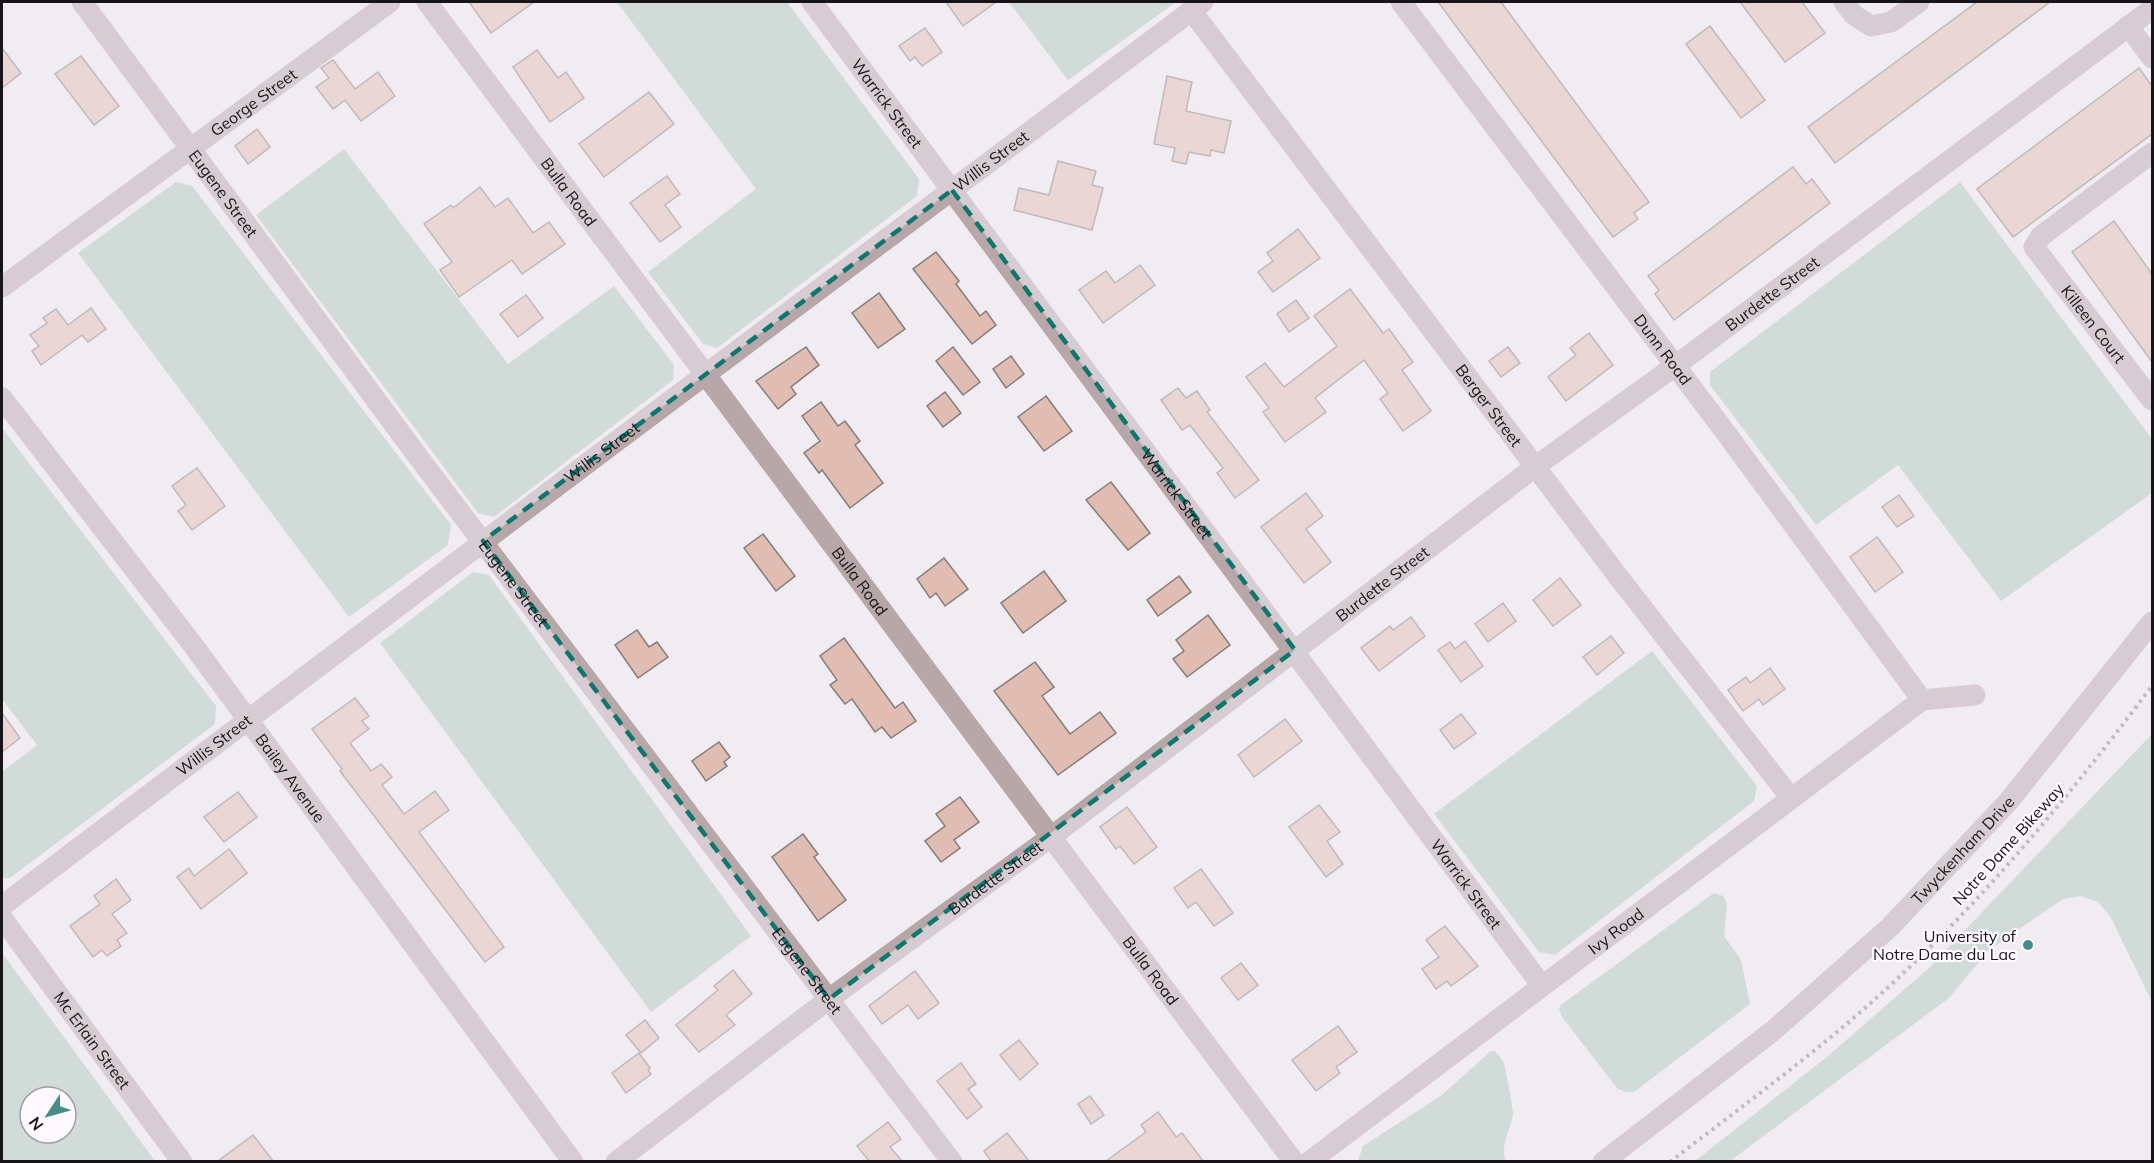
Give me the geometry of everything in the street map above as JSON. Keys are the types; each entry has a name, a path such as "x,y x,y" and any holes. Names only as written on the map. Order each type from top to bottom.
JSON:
{"street":[{"name":"Eugene Street","path":"82,2 193,147 225,197 483,541 952,1161"},
{"name":"George Street","path":"2,287 390,2"},
{"name":"Bulla Road","path":"427,2 1294,1161"},
{"name":"Warrick Street","path":"813,2 1542,986"},
{"name":"Dunn Road","path":"1401,2 1675,366 1922,700"},
{"path":"1844,2 1854,15 1871,26 1891,22 1919,2"},
{"name":"Willis Street","path":"2,906 483,541 1197,6"},
{"name":"Berger Street","path":"1197,6 1620,579 1791,798"},
{"name":"Burdette Street","path":"616,1161 829,999 1051,837 1536,466 1675,366 2152,9"},
{"path":"2128,26 2152,58"},
{"name":"Killeen Court","path":"2152,153 2041,236 2034,247 2152,400"},
{"name":"Bailey Avenue","path":"2,398 247,719 573,1161"},
{"name":"Twyckenham Drive","path":"1603,1161 1774,1030 1890,927 2008,802 2152,622"},
{"path":"1922,700 1975,695"},
{"name":"Ivy Road","path":"1309,1161 1922,700"},
{"name":"Mc Erlain Street","path":"2,918 182,1161"}],"path":[{"name":"Notre Dame Bikeway","path":"1670,1161 1854,1017 1944,933 2060,806 2152,686"}],"highlighted area":[{"path":"952,190 1295,650 829,999 483,541"}],"green space":[{"path":"617,2 787,2 919,179 917,196 717,348 703,344 648,272 756,189"},
{"path":"1009,2 1176,2 1068,80"},
{"path":"344,149 508,364 614,286 674,365 673,380 494,517 478,513 256,215"},
{"path":"176,182 192,186 451,525 448,545 349,617 78,253"},
{"path":"1960,182 2152,439 2152,493 2001,601 1898,465 1816,525 1710,385 1710,372"},
{"path":"2,428 216,706 215,724 10,878 2,878 2,772 37,745 2,699"},
{"path":"473,572 489,575 751,936 651,1012 380,643"},
{"path":"1652,651 1757,786 1754,801 1555,955 1539,952 1434,814"},
{"path":"2152,734 2152,1002 2110,916 2098,902 2081,896 2063,899 1989,950 1949,998 1730,1161 1695,1161 1827,1057 1929,968"},
{"path":"1714,893 1723,896 1727,904 1724,936 1741,960 1750,1004 1634,1092 1625,1092 1617,1088 1562,1017 1559,1008"},
{"path":"2,953 155,1161 2,1161"},
{"path":"1491,1051 1495,1051 1504,1063 1512,1106 1513,1115 1504,1149 1506,1161 1358,1161 1363,1146 1442,1095"}],"building":[{"path":"469,2 534,2 491,33"},
{"path":"946,2 996,2 963,26"},
{"path":"1438,2 1501,2 1649,202 1634,213 1638,219 1613,237"},
{"path":"1740,2 1802,2 1825,33 1785,62"},
{"path":"1977,2 2050,2 1835,163 1808,127"},
{"path":"1710,26 1765,100 1741,118 1686,44"},
{"path":"925,28 942,52 922,66 915,57 910,61 899,46"},
{"path":"2,48 21,73 2,88"},
{"path":"537,50 558,78 566,72 584,98 550,122 513,67"},
{"path":"81,56 119,106 94,125 55,74"},
{"path":"333,60 355,89 378,72 395,96 361,121 345,100 333,109 316,87 329,78 321,68"},
{"path":"2139,68 2152,86 2152,134 2013,237 1977,189"},
{"path":"1167,76 1192,82 1186,111 1231,121 1224,153 1211,150 1210,156 1189,152 1186,164 1172,161 1175,148 1154,144"},
{"path":"649,92 674,124 604,177 579,144"},
{"path":"257,129 270,147 248,164 235,146"},
{"path":"1058,161 1096,171 1092,185 1103,188 1092,230 1014,210 1019,188 1049,195"},
{"path":"1793,167 1806,184 1812,179 1830,203 1674,320 1655,294 1659,290 1648,276"},
{"path":"667,176 680,194 665,205 681,227 660,242 630,203"},
{"path":"480,187 495,207 508,198 533,233 549,222 565,244 522,274 512,260 459,297 440,270 452,262 424,224 451,205 453,208"},
{"path":"2114,221 2152,274 2152,362 2072,252"},
{"path":"1298,229 1320,258 1273,292 1258,272 1273,261 1267,253"},
{"path":"936,252 959,281 956,284 980,316 986,311 996,325 972,344 913,269"},
{"path":"1140,265 1155,285 1103,323 1079,290 1106,271 1115,283"},
{"path":"1350,289 1383,333 1389,329 1413,362 1402,370 1431,411 1403,431 1380,399 1388,393 1364,360 1315,398 1326,412 1285,442 1263,412 1269,408 1246,377 1265,363 1284,387 1337,346 1314,316"},
{"path":"879,293 905,329 878,348 852,313"},
{"path":"526,295 543,318 518,337 500,314"},
{"path":"1296,300 1309,318 1289,332 1277,314"},
{"path":"91,308 106,329 88,342 82,335 41,365 32,351 39,346 30,335 47,323 43,318 56,309 68,325"},
{"path":"1589,333 1613,365 1566,401 1548,377 1576,355 1570,348"},
{"path":"806,347 819,365 791,387 796,394 778,409 756,381"},
{"path":"953,347 980,382 963,395 936,361"},
{"path":"1508,347 1520,363 1501,377 1489,361"},
{"path":"1011,356 1024,374 1006,388 993,369"},
{"path":"1178,388 1186,398 1197,391 1210,410 1207,412 1259,480 1235,498 1217,473 1223,468 1190,425 1182,430 1161,400"},
{"path":"945,392 961,413 943,427 927,406"},
{"path":"1046,396 1072,431 1044,451 1018,417"},
{"path":"821,402 838,426 845,421 860,441 855,445 883,483 850,508 822,470 819,473 804,453 820,441 802,416"},
{"path":"197,468 225,506 192,530 178,511 186,505 172,486"},
{"path":"1111,482 1150,533 1128,550 1086,500"},
{"path":"1306,493 1323,516 1306,529 1331,562 1304,583 1261,527"},
{"path":"1899,495 1914,516 1897,527 1882,507"},
{"path":"763,534 795,576 776,591 744,548"},
{"path":"1877,537 1903,572 1875,592 1850,557"},
{"path":"944,558 968,589 945,606 936,593 930,598 917,579"},
{"path":"1044,571 1066,601 1023,633 1001,603"},
{"path":"1179,576 1191,592 1158,616 1147,600"},
{"path":"1560,578 1581,605 1553,626 1533,600"},
{"path":"1503,603 1516,621 1488,642 1475,624"},
{"path":"1208,615 1230,645 1187,677 1173,659 1184,651 1176,640"},
{"path":"1411,617 1425,636 1379,671 1361,648 1390,626 1393,630"},
{"path":"637,630 649,647 657,642 668,657 638,678 615,645"},
{"path":"1611,636 1624,653 1597,675 1583,657"},
{"path":"844,638 895,708 903,702 916,721 891,738 882,727 875,732 852,699 845,704 830,685 837,680 820,656"},
{"path":"1465,641 1483,666 1461,682 1438,650 1450,642 1455,649"},
{"path":"1035,662 1054,687 1042,696 1070,734 1100,712 1116,733 1058,775 994,691"},
{"path":"1770,668 1785,689 1763,705 1759,699 1743,711 1728,690 1746,677 1750,683"},
{"path":"355,698 369,716 362,721 369,729 350,743 371,771 381,764 392,777 382,785 404,814 435,791 449,810 419,832 504,947 485,962 340,771 342,769 312,729"},
{"path":"2,713 20,738 2,752"},
{"path":"1461,714 1476,733 1454,749 1440,730"},
{"path":"1285,719 1302,741 1254,777 1238,755"},
{"path":"719,742 730,757 724,762 727,766 706,781 692,761"},
{"path":"238,792 257,817 224,842 204,817"},
{"path":"960,797 979,822 954,840 960,848 941,862 925,841 945,826 936,814"},
{"path":"1319,805 1340,832 1327,841 1343,864 1326,877 1289,827"},
{"path":"1127,807 1157,847 1134,864 1120,846 1116,849 1100,827"},
{"path":"803,834 818,854 814,857 846,900 818,921 772,857"},
{"path":"229,849 247,873 201,909 177,877 189,868 194,876"},
{"path":"1201,869 1233,913 1214,926 1196,902 1188,908 1174,888"},
{"path":"116,879 131,900 112,914 127,933 117,940 121,946 107,956 102,950 93,957 70,926 100,904 94,896"},
{"path":"1445,926 1478,966 1451,986 1447,981 1436,989 1422,969 1439,957 1426,940"},
{"path":"1241,963 1258,985 1238,1000 1221,978"},
{"path":"733,970 752,994 726,1015 735,1025 699,1052 676,1025 718,990 714,986"},
{"path":"915,971 939,1003 918,1019 908,1005 882,1024 869,1006"},
{"path":"645,1020 659,1038 641,1053 626,1035"},
{"path":"1338,1026 1357,1052 1336,1067 1340,1073 1316,1091 1292,1060"},
{"path":"1019,1040 1038,1064 1020,1080 1000,1055"},
{"path":"639,1053 650,1068 648,1070 651,1074 626,1093 612,1073"},
{"path":"961,1063 976,1084 968,1089 982,1107 967,1119 937,1081"},
{"path":"1090,1096 1104,1115 1091,1124 1078,1104"},
{"path":"1158,1112 1176,1137 1182,1133 1203,1161 1106,1161 1146,1132 1141,1125"},
{"path":"888,1122 901,1139 890,1147 902,1161 869,1161 857,1146"},
{"path":"1007,1133 1029,1161 991,1161 984,1151"},
{"path":"253,1135 273,1161 218,1161"}],"place":[{"name":"University of Notre Dame du Lac","path":"2028,945"}]}
